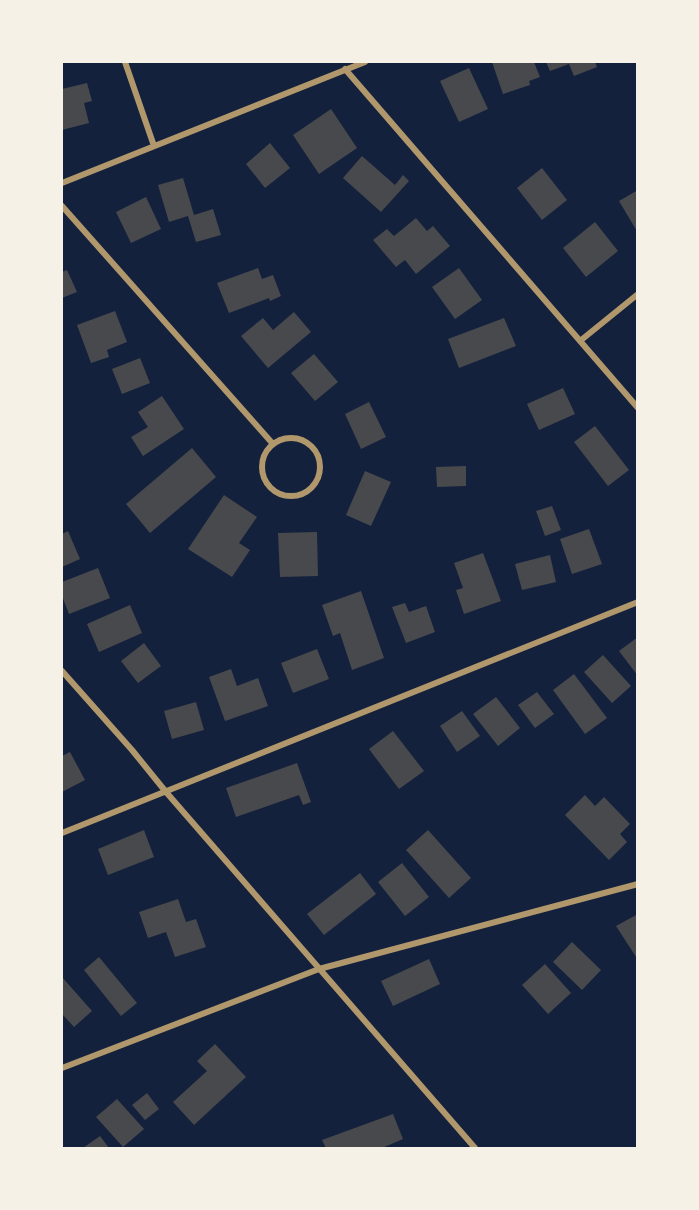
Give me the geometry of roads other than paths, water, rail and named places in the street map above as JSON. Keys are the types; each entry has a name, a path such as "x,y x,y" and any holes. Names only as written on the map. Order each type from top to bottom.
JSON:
{"street":[{"path":"125,62 154,146"},
{"path":"62,183 365,62"},
{"path":"345,69 638,408"},
{"path":"62,206 273,444"},
{"path":"580,341 638,294"},
{"path":"291,438 301,440 316,452 320,462 320,472 310,488 301,494 284,495 268,485 264,477 263,459 273,444 291,438"},
{"path":"62,833 638,602"},
{"path":"62,671 476,1149"},
{"path":"62,1068 319,969 638,884"}]}
